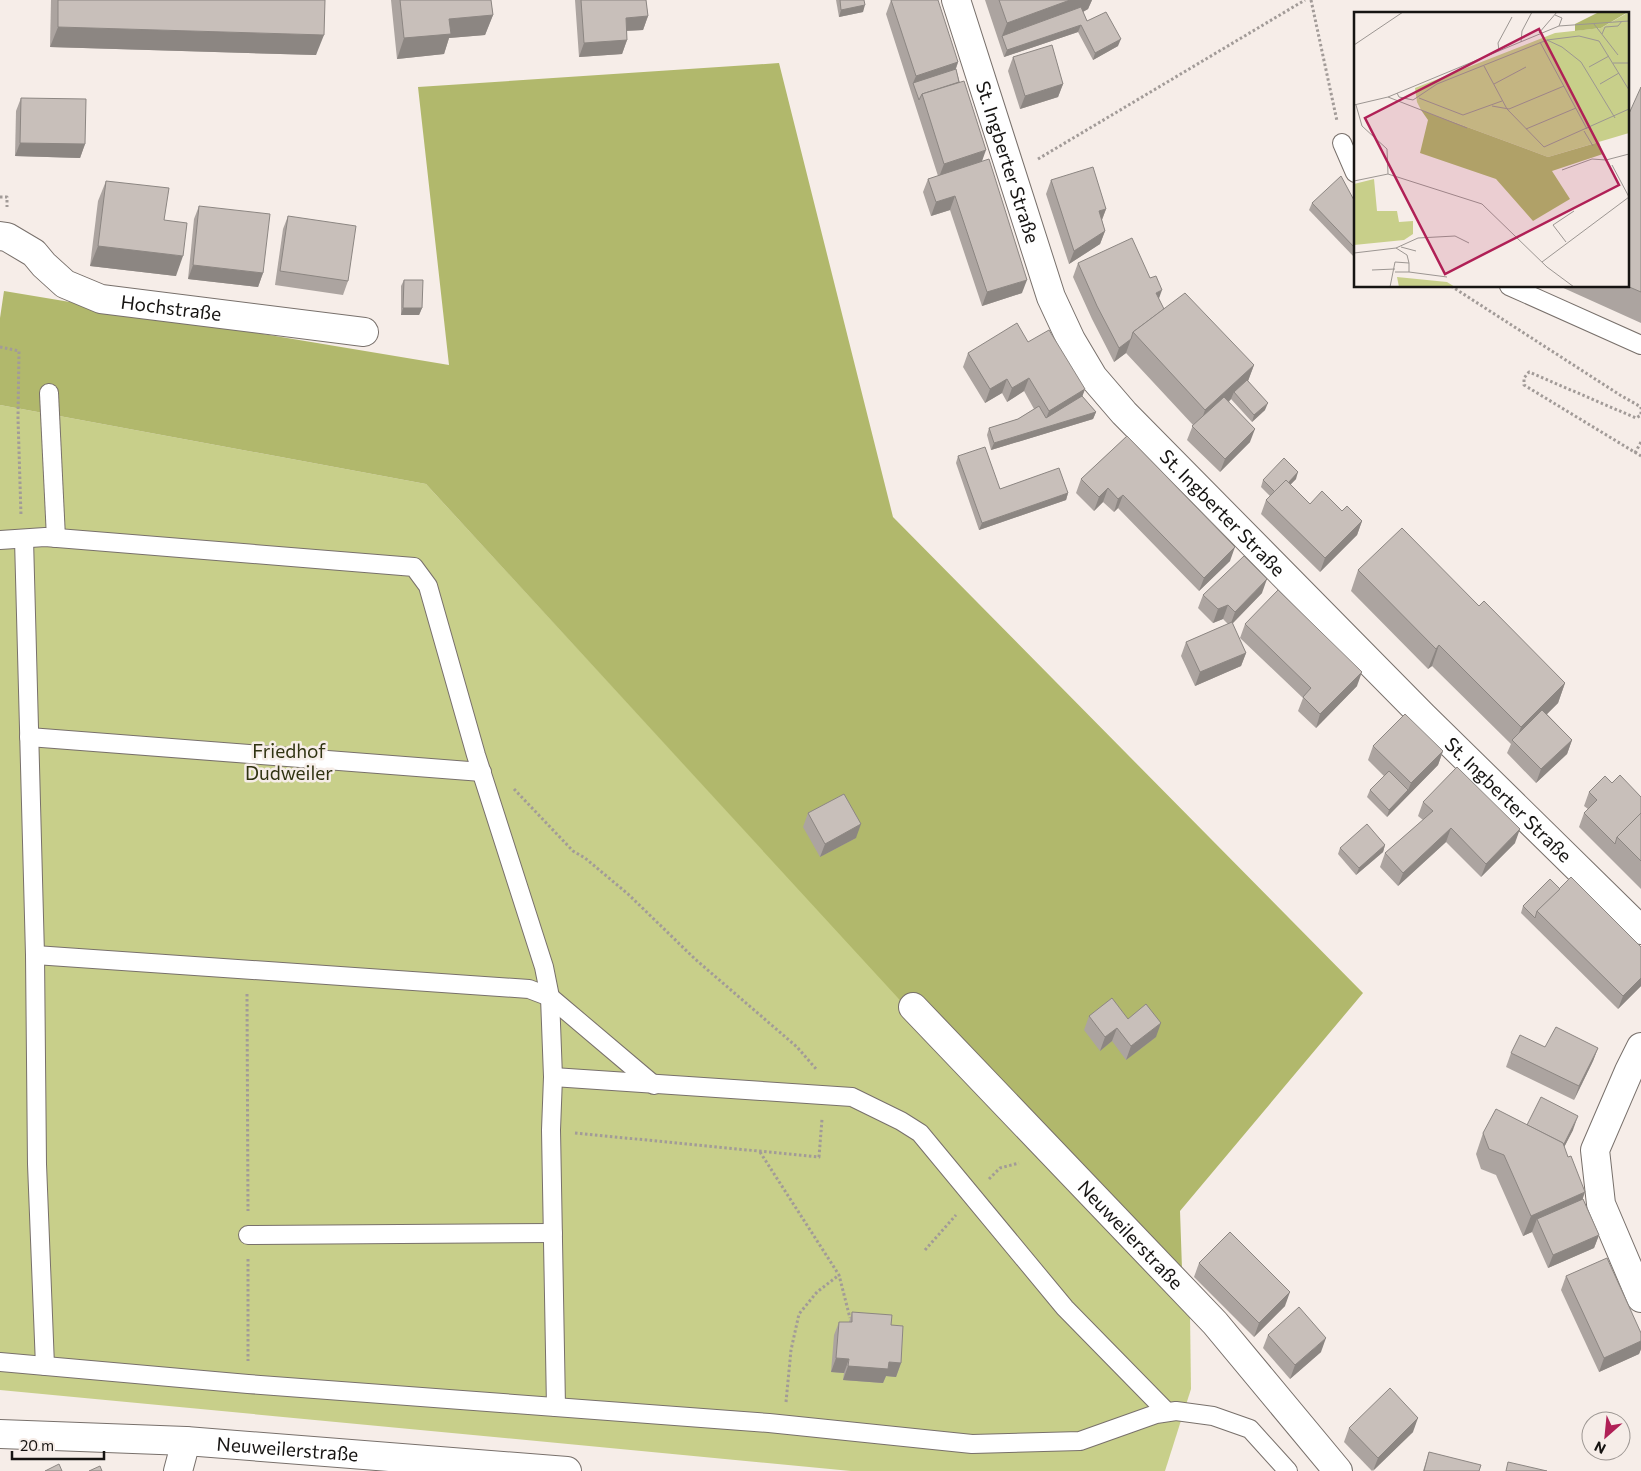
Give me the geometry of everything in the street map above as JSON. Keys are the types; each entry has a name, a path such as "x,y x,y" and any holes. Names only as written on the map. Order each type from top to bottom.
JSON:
{"street":[{"name":"St. Ingberter Straße","path":"956,0 1051,297 1071,340 1093,377 1124,413 1423,716 1641,930"},
{"name":"Hochstraße","path":"0,236 7,237 34,253 65,284 101,299 364,332"},
{"name":"Neuweilerstraße","path":"913,1007 1215,1323 1338,1471"},
{"path":"1641,1047 1595,1150 1601,1204 1641,1298"},
{"name":"Neuweilerstraße","path":"0,1434 46,1434 186,1441 387,1464 568,1471"},
{"name":"Neuweilerstraße","path":"0,1452 46,1434"},
{"path":"178,1471 186,1441"}],"lane":[{"path":"1342,144 1354,171"},
{"path":"1513,288 1641,345"},
{"path":"49,393 56,538"},
{"path":"0,540 56,538 414,568 428,586 476,754 544,967 550,997 553,1077 551,1130 556,1408"},
{"path":"23,539 35,955 37,1164 45,1366"},
{"path":"29,737 482,772"},
{"path":"35,955 528,990 550,997 654,1084"},
{"path":"553,1077 852,1097 900,1121 920,1133 1065,1308 1166,1411"},
{"path":"248,1235 553,1233"},
{"path":"0,1362 248,1384 784,1425 972,1444 1080,1441 1166,1411 1176,1411 1213,1416 1250,1429 1288,1471"}],"path":[{"path":"1012,175 1305,0"},
{"path":"1311,0 1342,144"},
{"path":"1454,288 1641,408 1641,415 1636,418 1529,372 1524,378 1524,385 1641,456"},
{"path":"0,347 19,351 18,418 23,539"},
{"path":"1635,453 1641,442"},
{"path":"476,754 502,776 573,851 585,858 628,894 695,959 797,1047 832,1096 819,1157 551,1130"},
{"path":"247,970 248,1384"},
{"path":"760,1151 839,1275 850,1318"},
{"path":"925,1250 944,1228"},
{"path":"784,1425 791,1350 799,1314 817,1292 839,1275"}],"green space":[{"path":"779,63 893,517 1363,993 1180,1211 1182,1269 1066,1181 426,484 0,405 0,318 4,291 449,365 418,87"},
{"name":"Friedhof Dudweiler","path":"0,405 426,484 1190,1314 1191,1389 1165,1471 851,1471 0,1390"}],"building":[{"path":"58,0 325,0 324,35 58,27"},
{"path":"400,0 491,0 493,15 449,19 451,34 404,38"},
{"path":"581,0 646,0 648,16 626,18 627,40 584,43"},
{"path":"840,0 864,0 865,5 841,10"},
{"path":"891,0 938,0 958,62 916,76"},
{"path":"999,0 1070,0 1007,23"},
{"path":"1081,7 1087,21 1106,12 1121,39 1095,53 1081,25 1007,50 1002,36"},
{"path":"1052,45 1063,84 1025,96 1013,57"},
{"path":"956,69 959,82 922,94 919,100 913,83"},
{"path":"964,81 986,150 944,164 922,94"},
{"path":"1641,87 1641,292 1628,286 1628,116"},
{"path":"21,98 86,99 85,144 20,143"},
{"path":"989,159 1027,280 987,292 955,196 936,202 928,179"},
{"path":"1093,167 1106,209 1099,211 1105,231 1074,251 1051,180"},
{"path":"1341,176 1354,200 1354,247 1312,203"},
{"path":"106,181 169,188 164,220 187,223 183,256 98,246"},
{"path":"199,206 270,214 263,273 193,265"},
{"path":"288,216 356,226 348,281 280,271"},
{"path":"1132,238 1150,278 1156,276 1162,290 1156,293 1164,309 1133,332 1131,339 1119,348 1097,306 1078,263"},
{"path":"404,280 423,280 422,308 403,308"},
{"path":"1185,293 1254,365 1205,410 1133,332"},
{"path":"1017,323 1028,342 1049,330 1085,389 1049,411 1029,378 1012,388 1007,379 990,389 968,353"},
{"path":"1247,380 1268,403 1254,415 1234,392"},
{"path":"1082,396 1096,412 994,443 989,428 1018,419 1039,406 1046,418"},
{"path":"1224,397 1255,429 1225,459 1192,426"},
{"path":"1127,436 1235,547 1204,578 1123,495 1118,499 1108,488 1099,497 1081,479"},
{"path":"985,447 1000,489 1059,468 1068,493 982,523 958,456"},
{"path":"1284,458 1298,472 1288,483 1286,480 1275,492 1263,480"},
{"path":"1286,480 1310,504 1322,491 1342,511 1347,506 1362,521 1325,558 1266,500"},
{"path":"1402,528 1479,606 1484,601 1565,683 1521,727 1439,645 1436,649 1358,570"},
{"path":"1244,556 1267,579 1235,612 1228,605 1218,609 1203,595"},
{"path":"1278,590 1362,672 1320,714 1303,697 1311,688 1245,624"},
{"path":"1232,622 1246,653 1200,672 1186,642"},
{"path":"1542,710 1572,740 1541,769 1512,740"},
{"path":"1405,714 1443,751 1411,783 1373,746"},
{"path":"1457,767 1520,829 1486,864 1451,828 1403,873 1385,853 1433,811 1423,802"},
{"path":"1389,771 1408,790 1389,810 1370,790"},
{"path":"1620,775 1641,797 1641,813 1617,837 1615,844 1584,813 1597,800 1589,792 1605,776 1612,783"},
{"path":"844,794 861,824 825,844 808,813"},
{"path":"1641,813 1641,861 1617,837"},
{"path":"1367,824 1385,845 1359,868 1340,848"},
{"path":"1571,877 1641,947 1641,978 1623,996 1537,911"},
{"path":"1550,879 1560,889 1537,911 1535,918 1523,906"},
{"path":"1112,998 1128,1019 1146,1004 1161,1023 1131,1046 1117,1028 1105,1037 1089,1016"},
{"path":"1556,1027 1598,1048 1579,1086 1511,1053 1520,1035 1545,1047"},
{"path":"1541,1097 1578,1116 1564,1144 1527,1125"},
{"path":"1496,1109 1563,1143 1568,1157 1571,1156 1585,1192 1531,1216 1504,1155 1489,1149 1483,1133"},
{"path":"1583,1199 1599,1235 1553,1255 1537,1219"},
{"path":"1230,1232 1290,1292 1259,1323 1199,1263"},
{"path":"1607,1258 1641,1333 1641,1341 1604,1358 1566,1276"},
{"path":"1299,1307 1326,1338 1295,1365 1268,1335"},
{"path":"852,1312 892,1315 891,1325 903,1326 901,1363 889,1362 888,1369 848,1366 849,1359 836,1358 839,1322 852,1322"},
{"path":"1390,1388 1418,1418 1378,1458 1349,1428"},
{"path":"1429,1452 1481,1465 1479,1471 1424,1471"},
{"path":"1508,1462 1547,1471 1506,1471"},
{"path":"59,1464 62,1471 45,1471"},
{"path":"100,1466 102,1471 89,1471"}]}
